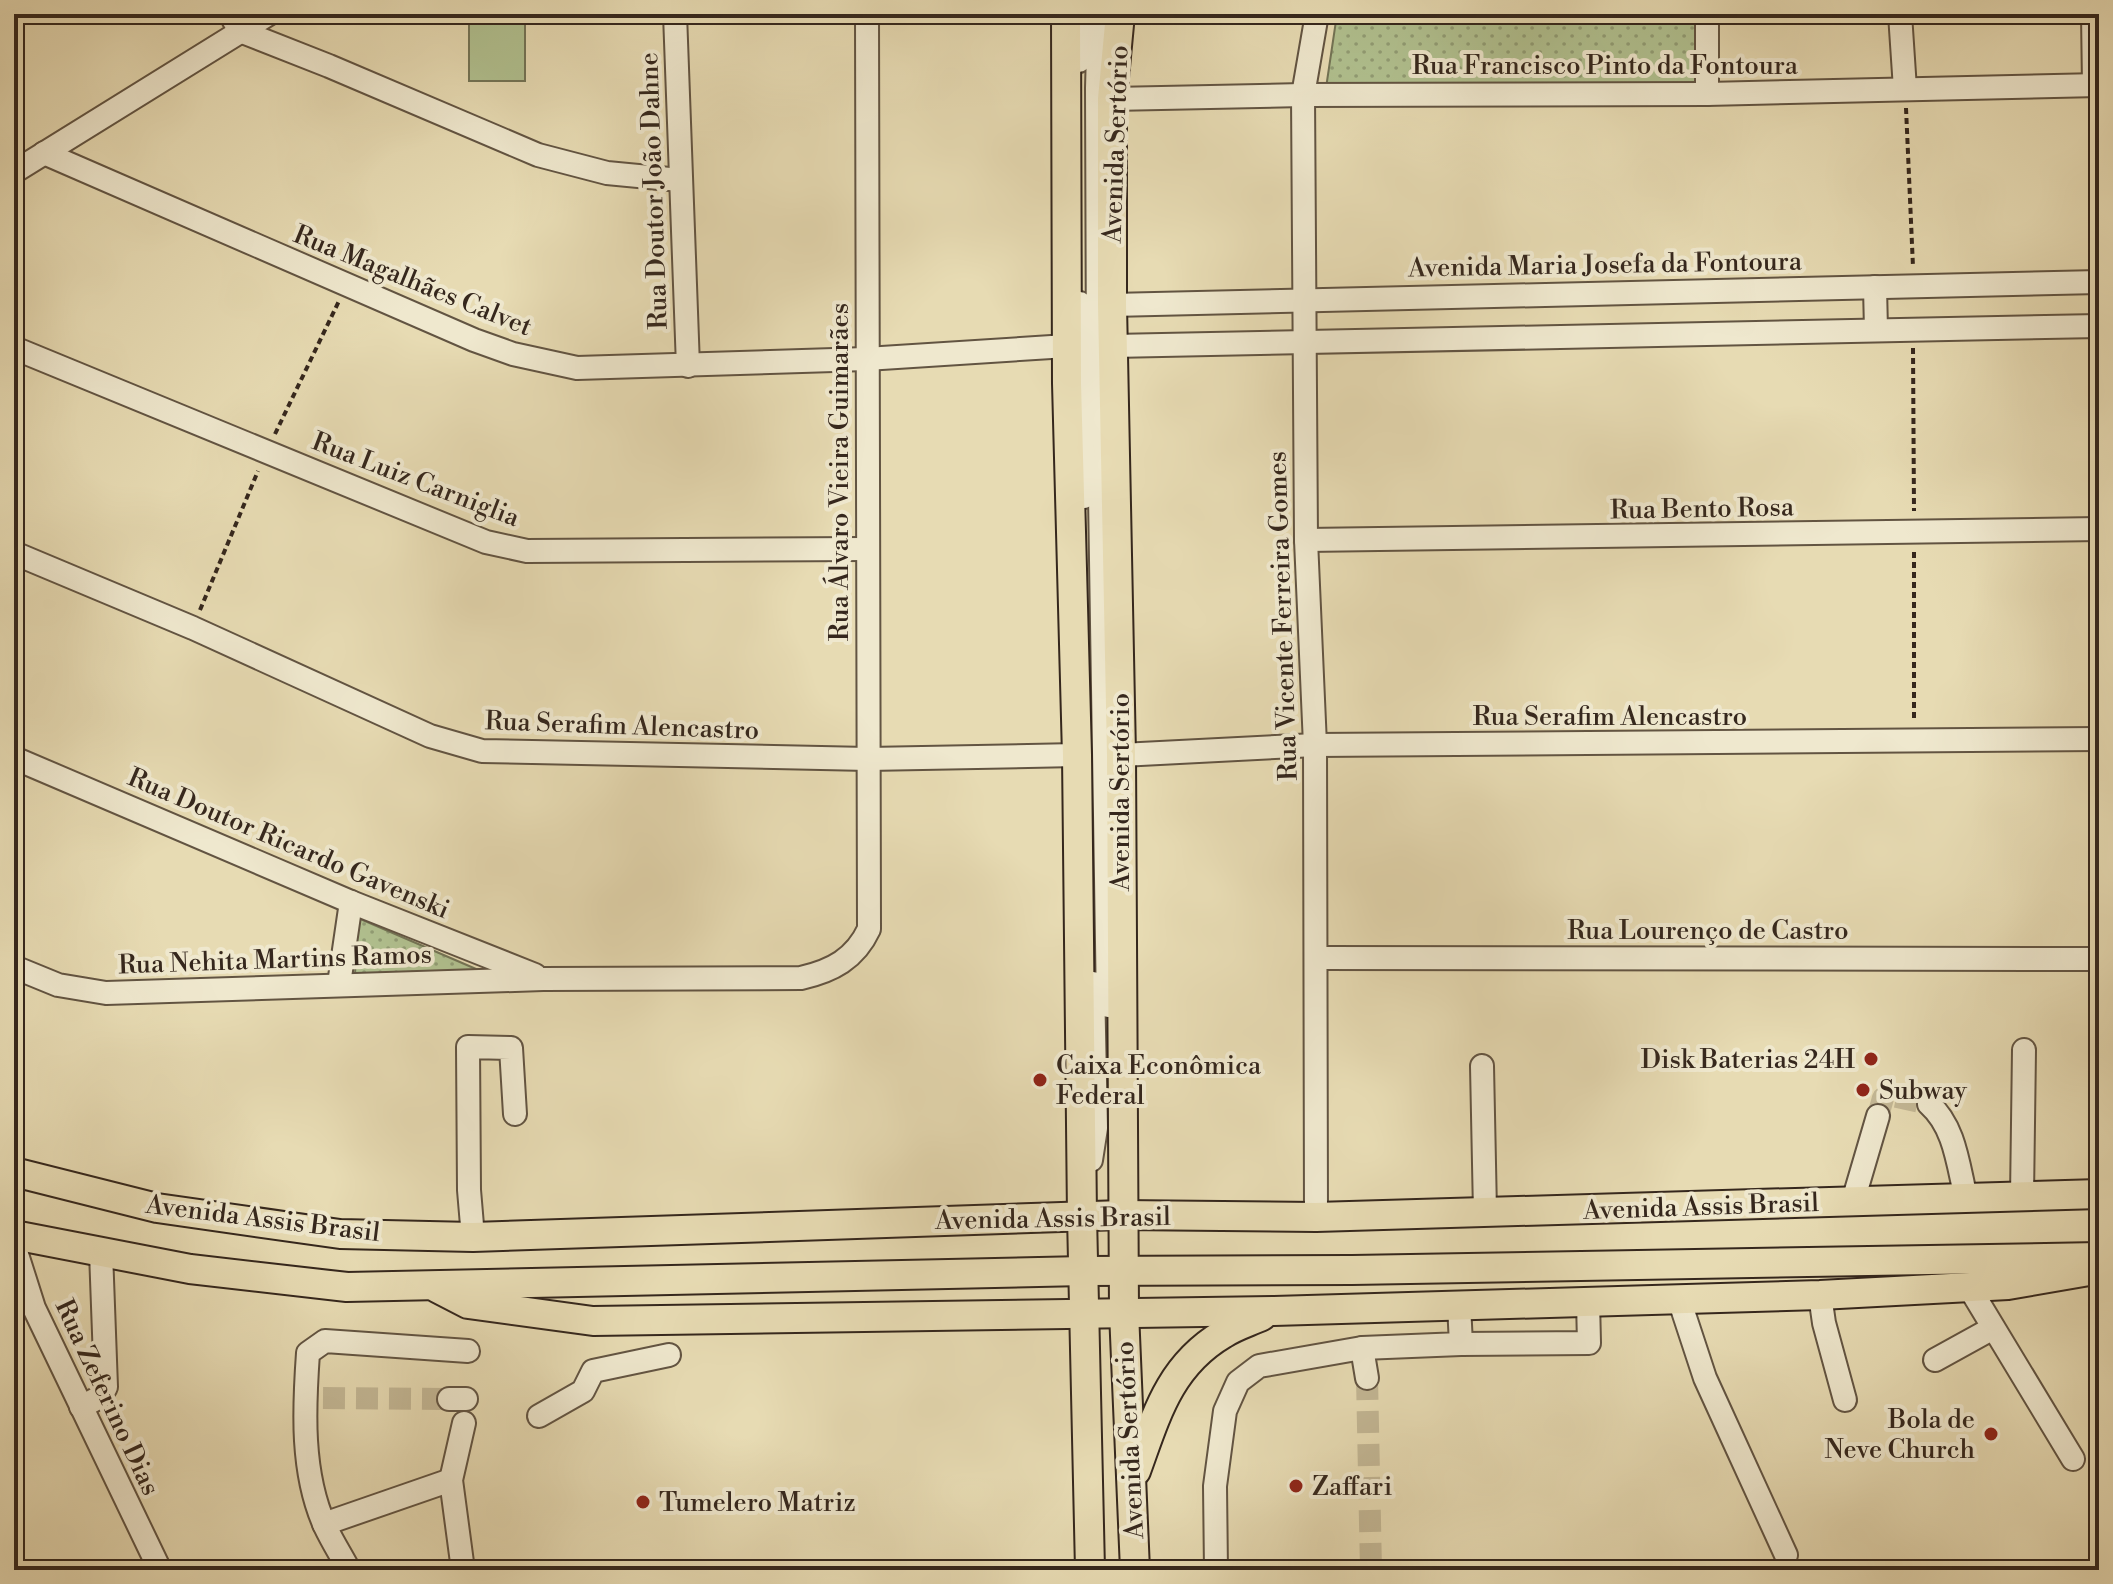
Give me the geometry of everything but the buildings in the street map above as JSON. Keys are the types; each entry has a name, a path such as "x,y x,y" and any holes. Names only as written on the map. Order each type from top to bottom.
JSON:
{"main road":[{"name":"Avenida Sertório","path":"1066,14 1067,346 1090,1570"},
{"name":"Avenida Sertório","path":"1120,14 1112,99 1112,305 1121,755 1122,1215 1135,1570"},
{"name":"Avenida Assis Brasil","path":"14,1172 157,1208 340,1234 473,1237 1082,1216 1316,1217 2099,1194"},
{"name":"Avenida Assis Brasil","path":"14,1235 190,1269 347,1287 1123,1270 1352,1270 2099,1257"},
{"name":"Avenida Assis Brasil","path":"433,1286 468,1304 593,1321 1274,1311 1820,1295 2008,1285 2099,1269"},
{"path":"1132,1484 1162,1398 1189,1359 1223,1333 1274,1311 1352,1270"}],"street":[{"path":"14,172 235,23 269,14"},
{"name":"Rua Doutor João Dahne","path":"675,14 688,366"},
{"name":"Rua Álvaro Vieira Guimarães","path":"867,14 869,929"},
{"path":"1080,14 1079,184 1096,1128 1082,1216"},
{"path":"1099,14 1098,353 1110,1112 1122,1215"},
{"name":"Rua Vicente Ferreira Gomes","path":"1316,1217 1315,745 1306,540 1303,95 1317,14"},
{"path":"1707,14 1707,94"},
{"path":"1900,14 1905,89"},
{"path":"2093,14 2097,85"},
{"path":"235,23 538,155 607,173 680,180"},
{"name":"Rua Francisco Pinto da Fontoura","path":"1112,99 1707,94 2097,85"},
{"name":"Rua Magalhães Calvet","path":"44,153 474,340 513,354 577,368 866,359 1067,346"},
{"name":"Avenida Maria Josefa da Fontoura","path":"1112,305 2099,282"},
{"path":"1875,287 1876,330"},
{"path":"1113,346 2099,326"},
{"name":"Rua Luiz Carniglia","path":"14,348 486,542 527,551 867,549"},
{"name":"Rua Bento Rosa","path":"1306,540 1914,534 2099,529"},
{"name":"Rua Serafim Alencastro","path":"14,553 193,628 430,736 482,751 868,759 1077,755"},
{"name":"Rua Serafim Alencastro","path":"1121,755 1315,745 2099,739"},
{"name":"Rua Doutor Ricardo Gavenski","path":"15,762 543,979"},
{"path":"339,984 351,902"},
{"name":"Rua Nehita Martins Ramos","path":"14,967 58,985 106,993 543,979 801,978 823,973 840,964 862,945 869,929"},
{"name":"Rua Lourenço de Castro","path":"1316,958 2099,959"},
{"path":"473,1237 469,1190 468,1047 511,1048 515,1114"},
{"path":"2022,1196 2024,1050"},
{"path":"1482,1066 1485,1212"},
{"path":"1929,1104 1941,1115 1949,1131 1966,1198"},
{"path":"1853,1201 1878,1116"},
{"name":"Rua Zeferino Dias","path":"14,1245 34,1308 160,1570"},
{"path":"81,1407 100,1397 106,1387 101,1252"},
{"path":"1969,1287 2073,1459"},
{"path":"1820,1295 1824,1323 1845,1400"},
{"path":"1679,1299 1705,1378 1786,1555"},
{"path":"1216,1570 1215,1486 1225,1411 1238,1382 1259,1366 1362,1348 1461,1344 1590,1350 1588,1301"},
{"path":"1459,1305 1461,1344"},
{"path":"1935,1360 1993,1328"},
{"path":"349,1570 324,1524 310,1478 314,1398 308,1353 325,1341 468,1351"},
{"path":"1362,1348 1367,1378"},
{"path":"539,1416 583,1391 593,1371 669,1355"},
{"path":"463,1570 451,1480 464,1423"},
{"path":"324,1524 451,1480"}],"path":[{"path":"1905,89 1913,287"},
{"path":"1913,330 1915,742"}],"green space":[{"path":"469,14 525,14 525,81 469,81"},
{"path":"1337,14 1695,14 1697,83 1326,88"},
{"path":"358,918 483,972 355,974"}],"tunnel":[{"path":"1878,1116 1883,1098 1888,1095 1929,1104"},
{"path":"1367,1378 1371,1570"},
{"path":"323,1398 449,1399"}],"place":[{"name":"Disk Baterias 24H","path":"1871,1059"},
{"name":"Caixa Econômica Federal","path":"1040,1080"},
{"name":"Subway","path":"1863,1090"},
{"name":"Bola de Neve Church","path":"1991,1434"},
{"name":"Zaffari","path":"1296,1486"},
{"name":"Tumelero Matriz","path":"643,1502"}]}
